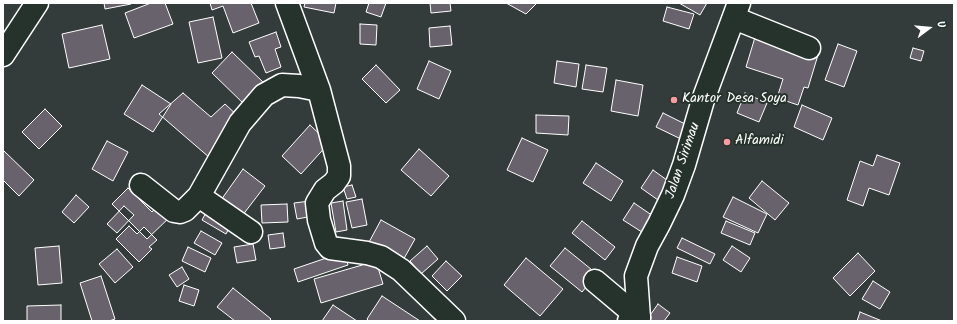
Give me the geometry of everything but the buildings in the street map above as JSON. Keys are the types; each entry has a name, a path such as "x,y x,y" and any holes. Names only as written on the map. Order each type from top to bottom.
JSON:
{"street":[{"path":"3,55 37,3"},
{"path":"287,3 319,90 339,166 339,176 334,183 325,190 317,204 319,220 326,244 330,248 368,253 381,257 401,270 454,321"},
{"path":"737,10 809,48"},
{"name":"Jalan Sirimau","path":"634,320 636,276 646,246 673,195 684,165 703,100 737,10"},
{"path":"141,185 174,211 180,212 185,210 199,196 240,123 264,95 282,85 299,86 319,90"},
{"path":"199,196 251,232"},
{"path":"595,281 634,320"}],"place":[{"name":"Kantor Desa Soya","path":"674,100"},
{"name":"Alfamidi","path":"727,142"}]}
